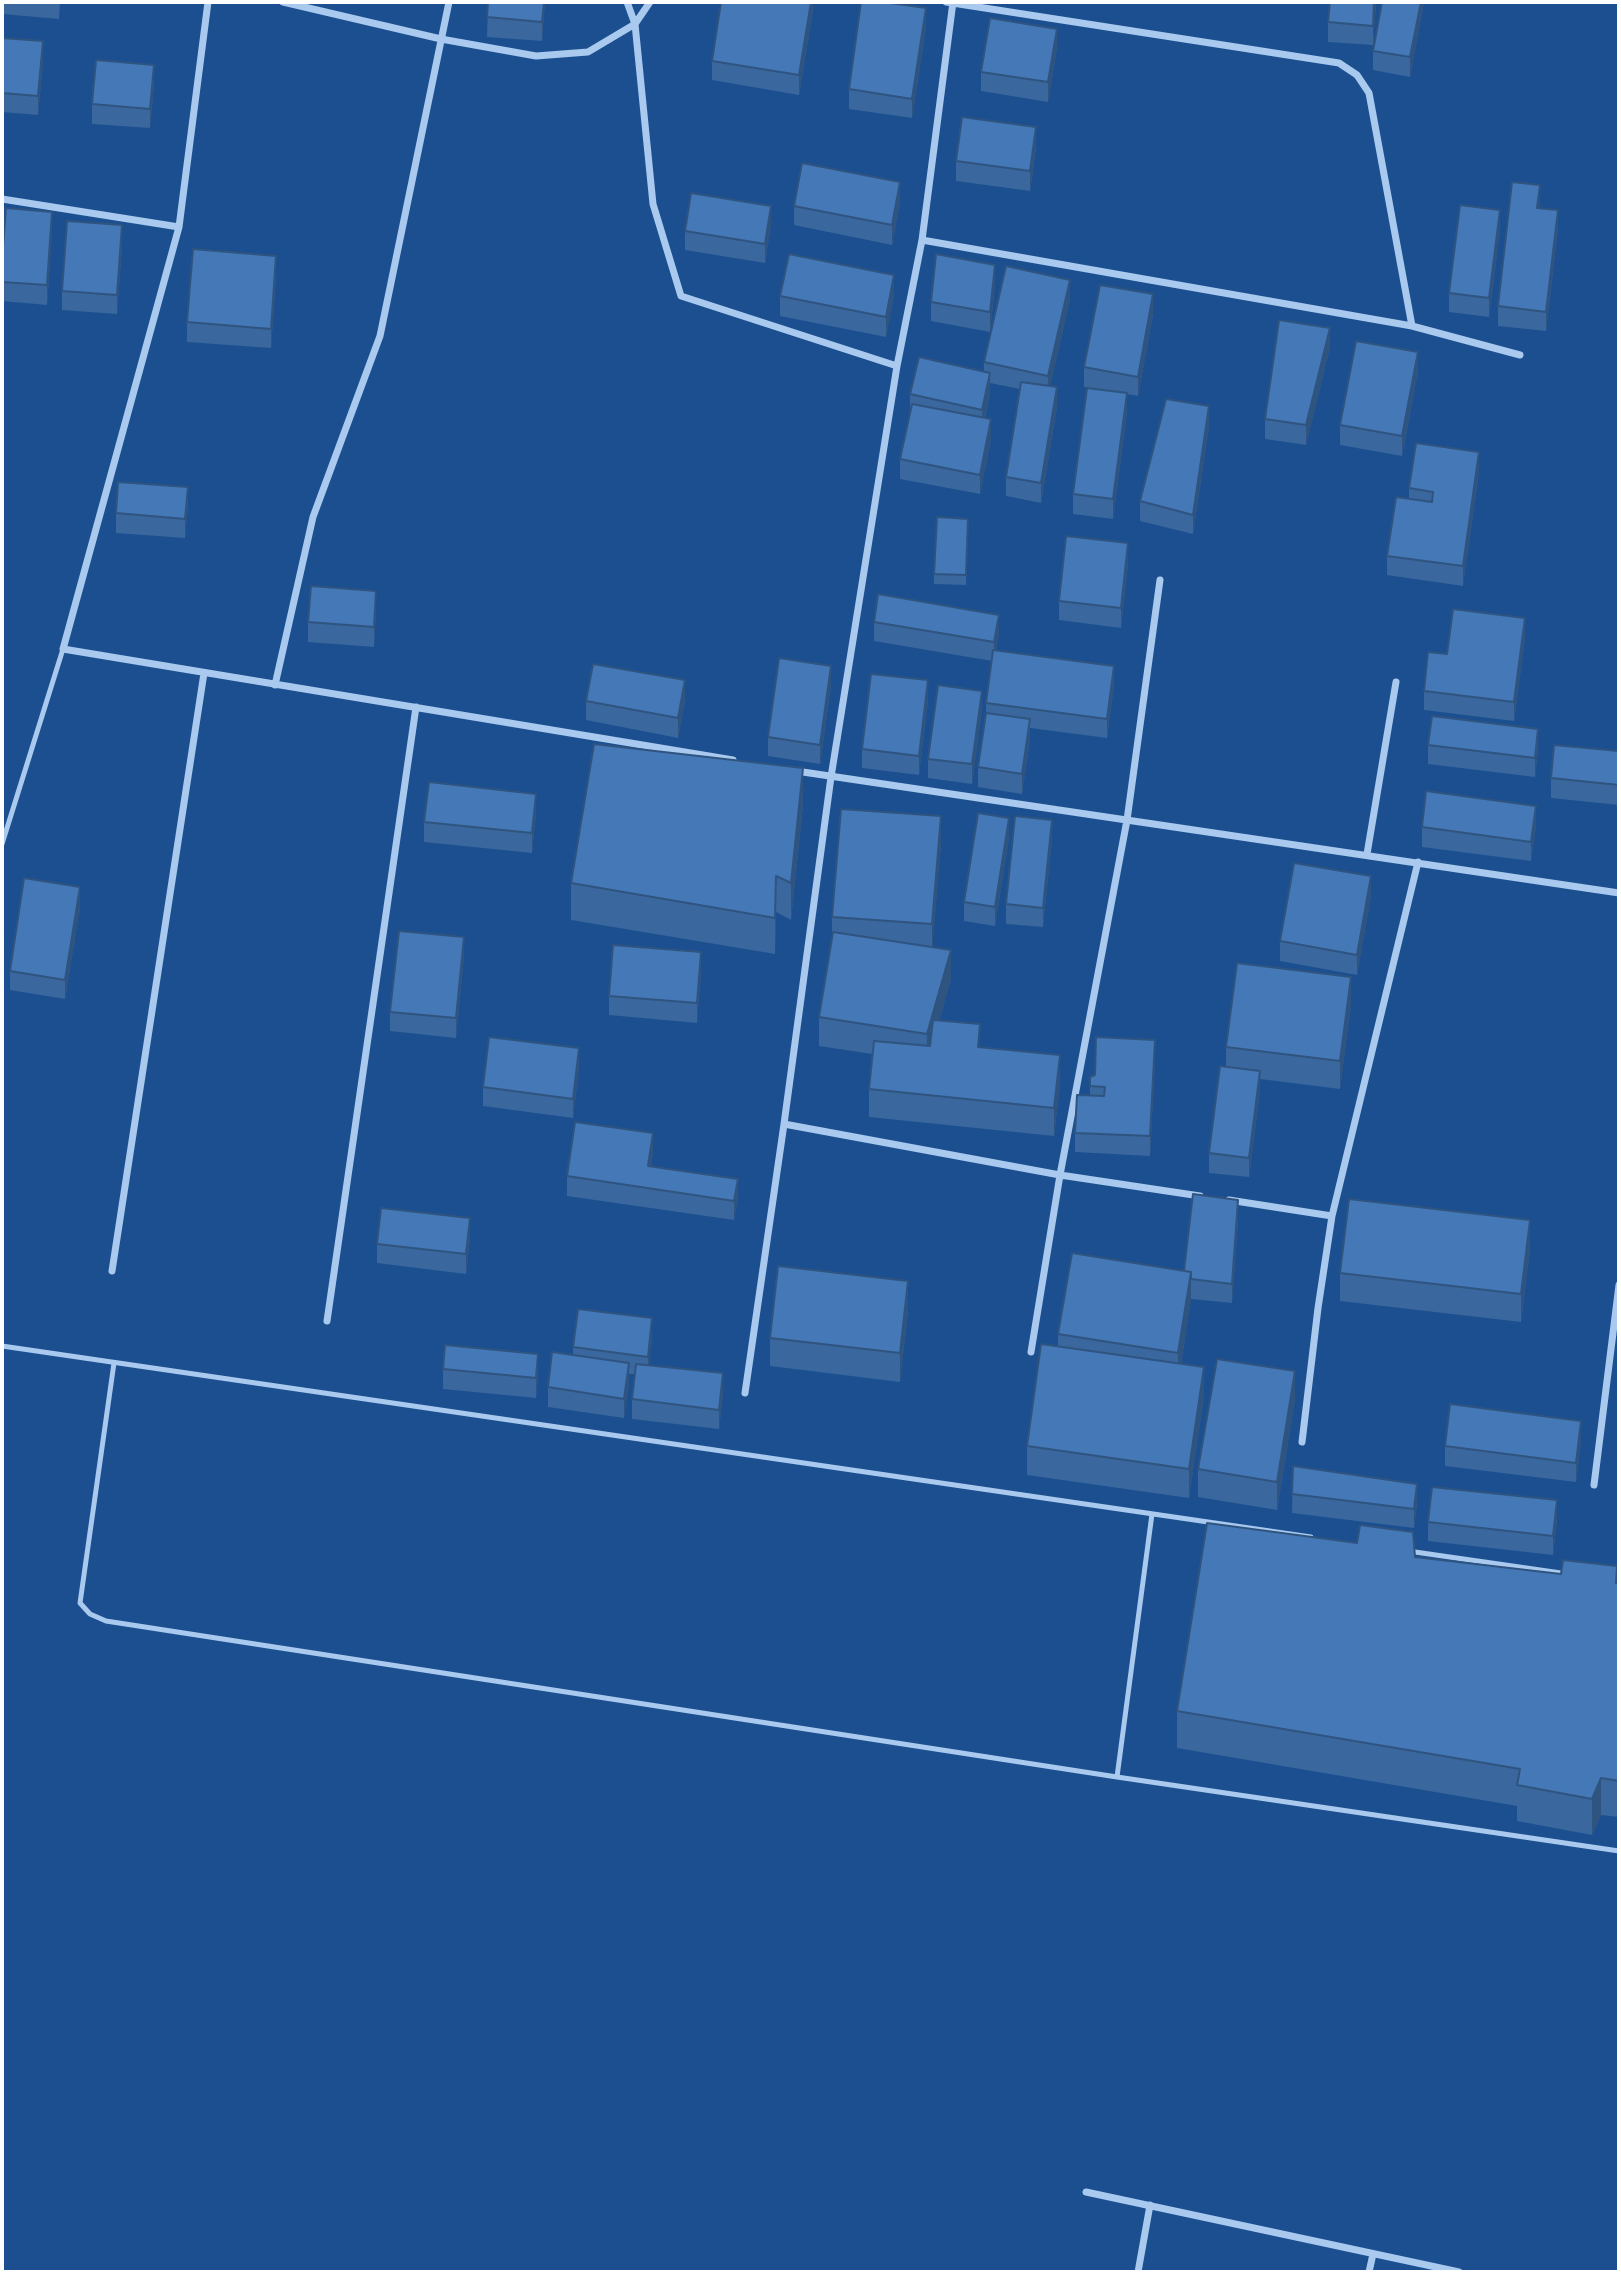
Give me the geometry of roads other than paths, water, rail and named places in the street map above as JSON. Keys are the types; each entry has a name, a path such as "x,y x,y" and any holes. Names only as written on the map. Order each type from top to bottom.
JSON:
{"street":[{"path":"208,2 179,227 63,649 737,761"},
{"path":"283,2 441,39 536,56 588,52 635,24 650,2"},
{"path":"275,685 313,517 380,336 449,2"},
{"path":"627,2 635,24 653,204 681,296 897,366"},
{"path":"745,1393 831,777 897,366 922,240 951,2 1339,63 1357,75 1369,93 1412,326"},
{"path":"2,199 179,227"},
{"path":"922,240 1412,326 1521,355"},
{"path":"1031,1352 1060,1175 1128,820 1160,580"},
{"path":"112,1271 204,673"},
{"path":"1367,854 1396,682"},
{"path":"327,1321 416,708"},
{"path":"790,770 1619,893"},
{"path":"1302,1443 1332,1216 1418,862"},
{"path":"784,1124 1060,1175 1210,1197"},
{"path":"1223,1199 1332,1216"},
{"path":"1594,1485 1619,1286"},
{"path":"1086,2192 1460,2272"},
{"path":"1138,2272 1150,2205"},
{"path":"1369,2272 1373,2254"}],"lane":[{"path":"2,844 63,649"},
{"path":"2,1346 1317,1538"},
{"path":"114,1363 80,1603 90,1615 106,1621 1117,1777 1619,1851"},
{"path":"1117,1777 1152,1514"},
{"path":"1399,1550 1578,1576"}]}
